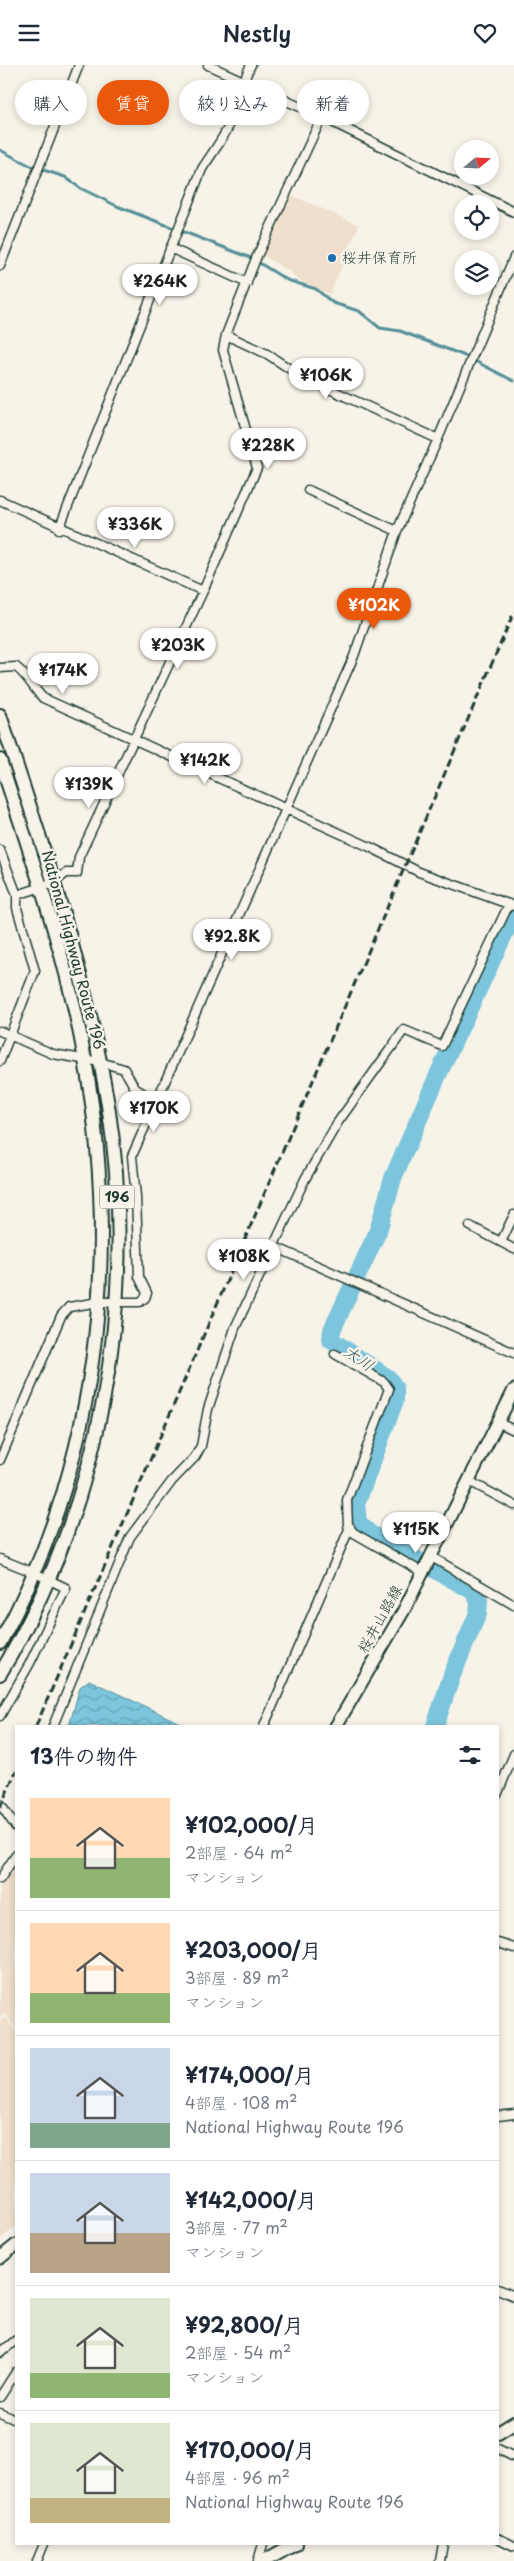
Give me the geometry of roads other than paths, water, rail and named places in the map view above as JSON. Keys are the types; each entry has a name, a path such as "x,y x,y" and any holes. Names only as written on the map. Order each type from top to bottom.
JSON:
{"main road":[{"name":"National Highway Route 196","path":"0,715 73,944 100,1062 112,1137 119,1217 116,1302 107,1381 88,1468 50,1579 0,1674"},
{"name":"National Highway Route 196","path":"0,761 42,887 74,1005 85,1060 100,1169 102,1215 96,1336 84,1413 72,1464 36,1573 0,1643"},
{"name":"桜井山路線","path":"337,1725 404,1610 514,1390"},
{"path":"0,2259 15,2246"},
{"path":"499,2432 514,2423"},
{"path":"264,2561 293,2545"}],"street":[{"path":"0,266 79,65"},
{"path":"208,65 242,80 251,65"},
{"path":"59,529 202,169 229,125"},
{"path":"17,895 54,883 66,873 77,873 79,857 203,591 256,468 223,350 226,335 247,283 318,125"},
{"path":"338,125 514,212"},
{"path":"170,248 247,283"},
{"path":"0,1460 61,1316 69,1307 99,1302 140,1302 145,1298 147,1293 139,1277 136,1197 132,1156 354,656 396,531 438,439 514,257"},
{"path":"226,335 267,354 299,375 438,439"},
{"path":"308,490 396,531"},
{"path":"0,500 59,529 203,591"},
{"path":"0,668 16,667 30,679 36,691 43,698 370,847 419,872 512,905 442,1047 404,1030 338,1122 306,1179 235,1328 208,1409 201,1446 195,1457 172,1481 130,1537 53,1725"},
{"path":"0,850 17,895 16,909 35,971 0,1061"},
{"path":"0,1031 53,1054 100,1062 124,1069 134,1088 155,1101"},
{"path":"501,1242 514,1215"},
{"path":"470,1226 514,1249"},
{"path":"273,1246 514,1353"},
{"path":"335,1354 384,1382 389,1389 347,1500 350,1527 354,1533 422,1572"},
{"path":"499,1423 514,1430"},
{"path":"468,1481 514,1505"},
{"path":"264,1725 350,1527"},
{"path":"430,1556 514,1605"},
{"path":"0,1559 50,1579 66,1588 34,1655 0,1716"},
{"path":"499,1791 514,1754"},
{"path":"0,1804 15,1826"},
{"path":"0,1879 15,1856"},
{"path":"499,1943 514,1948"},
{"path":"499,2116 514,2114"},
{"path":"499,2289 514,2296"},
{"path":"0,2353 15,2341"},
{"path":"0,2397 15,2373"},
{"path":"0,2413 15,2420"},
{"path":"499,2450 514,2457"},
{"path":"499,2539 514,2546"},
{"path":"37,2561 44,2545"},
{"path":"258,2561 263,2545"},
{"path":"440,2561 443,2545"}],"water":[{"path":"89,1680 180,1723 181,1725 69,1725 80,1687"}],"waterway":[{"path":"0,150 31,166 65,177 80,188 117,206 251,258 287,280 316,289 333,303 359,311 380,328 400,331 465,356 514,381"},
{"name":"大川","path":"435,1725 452,1675 478,1613 479,1601 473,1591 369,1533 358,1522 356,1504 395,1400 395,1388 388,1378 331,1340 332,1330 378,1231 393,1178 438,1075 514,913"}],"railway":[{"path":"36,1725 514,612"},
{"path":"0,1808 15,1773"}],"place":[{"name":"桜井保育所","path":"332,258"}]}
